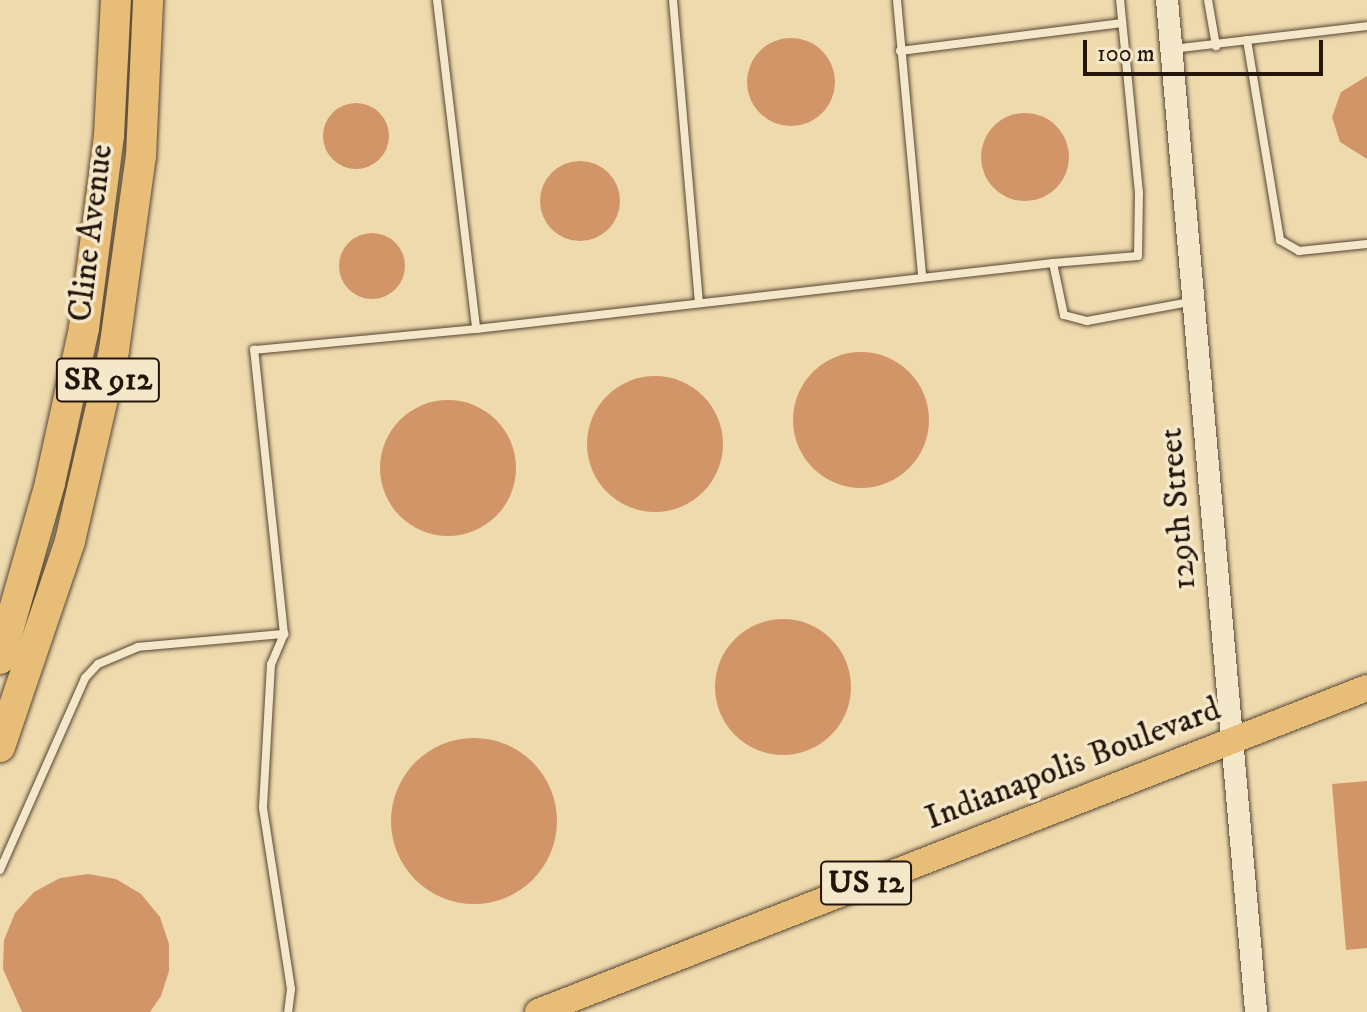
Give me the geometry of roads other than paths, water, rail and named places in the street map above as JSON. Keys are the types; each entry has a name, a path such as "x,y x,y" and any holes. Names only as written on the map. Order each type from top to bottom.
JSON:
{"highway":[{"name":"Cline Avenue","path":"0,659 50,483 84,328 107,151 116,0"},
{"name":"Cline Avenue","path":"0,747 70,541 114,350 141,156 148,0"}],"main road":[{"name":"129th Street","path":"1167,0 1256,1012"},
{"name":"Indianapolis Boulevard","path":"538,1012 1367,688"}],"lane":[{"path":"437,0 476,329"},
{"path":"673,0 699,303"},
{"path":"897,0 922,277"},
{"path":"288,1012 291,989 263,808 271,664 284,634 254,350 476,329 922,277 1138,256 1139,193 1120,0"},
{"path":"1208,0 1216,46"},
{"path":"900,51 1122,23"},
{"path":"1171,49 1367,26"},
{"path":"1247,40 1280,240 1299,251 1367,244"},
{"path":"1053,263 1064,315 1087,321 1194,302"},
{"path":"0,870 85,678 98,664 138,647 284,634"}]}
